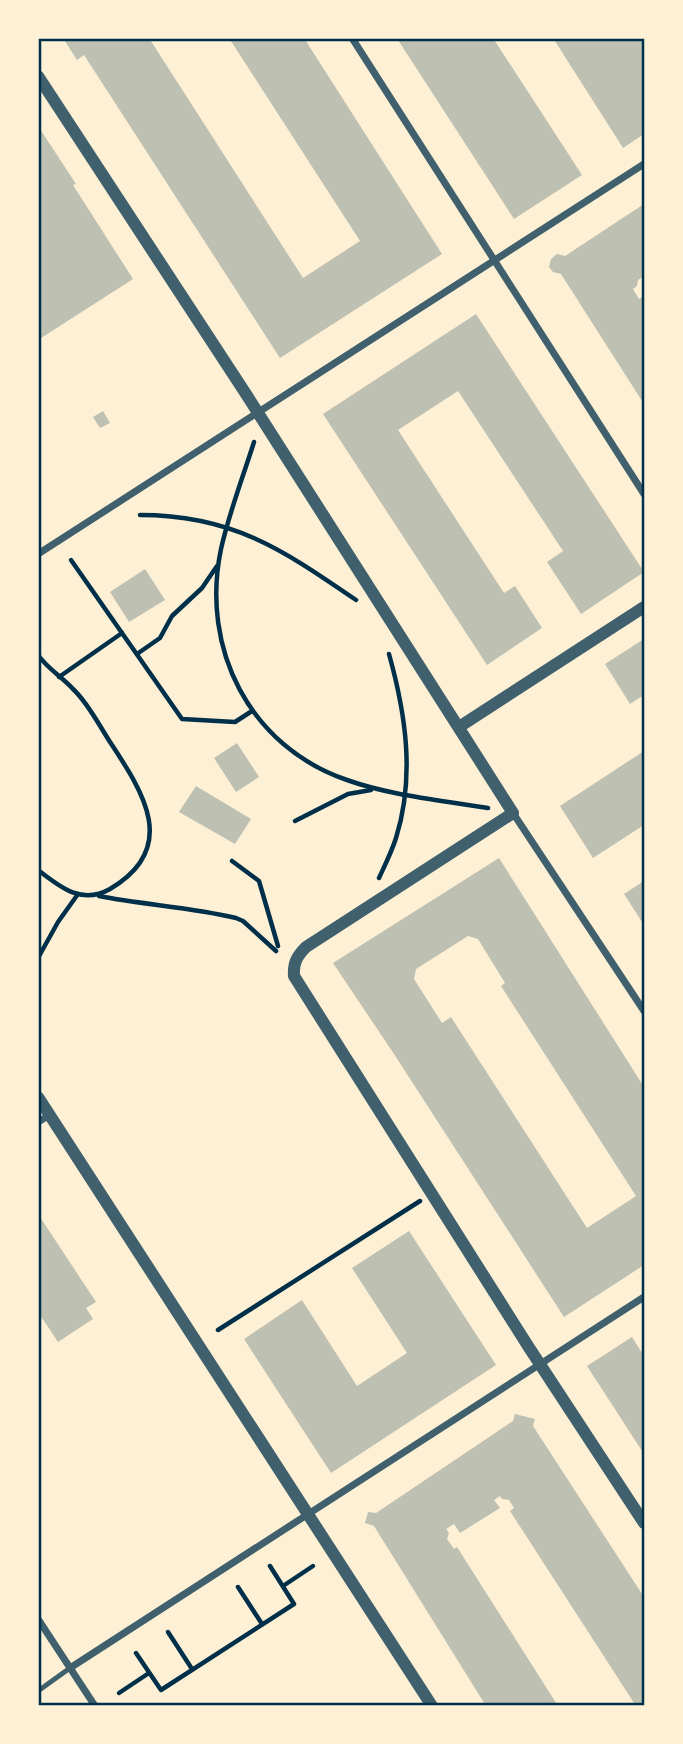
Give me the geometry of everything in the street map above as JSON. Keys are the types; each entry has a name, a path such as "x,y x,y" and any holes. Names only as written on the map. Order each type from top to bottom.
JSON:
{"street":[{"path":"352,38 645,494"},
{"path":"38,76 513,813 645,1011"},
{"path":"38,554 645,164"},
{"path":"459,727 645,607"},
{"path":"513,813 306,947 297,957 293,968 297,984 645,1523"},
{"path":"38,1097 44,1118 432,1706"},
{"path":"70,1668 645,1297"},
{"path":"38,1619 95,1706"}],"lane":[{"path":"38,1691 70,1668"}],"path":[{"path":"254,442 219,563 217,599 223,646 233,676 252,711 275,739 315,766 344,779 376,789 489,808"},
{"path":"140,515 192,518 228,528 271,545 360,603"},
{"path":"71,560 181,719 235,722 252,711"},
{"path":"137,654 160,638 172,616 202,588 219,563"},
{"path":"58,677 122,633"},
{"path":"379,878 396,839 405,794 407,755 403,712 386,643"},
{"path":"38,655 58,677 74,689 141,790 150,822 150,836 144,855 132,871 98,896"},
{"path":"295,821 348,794 376,789"},
{"path":"38,870 60,886 85,897 98,896 178,907 236,918 277,948 259,881 232,861"},
{"path":"38,958 58,922 78,894"},
{"path":"218,1330 423,1198"},
{"path":"136,1653 161,1690 262,1625 294,1604 270,1566"},
{"path":"283,1586 313,1566"},
{"path":"238,1587 262,1625"},
{"path":"168,1632 192,1669"},
{"path":"119,1693 149,1673"}],"building":[{"path":"63,38 149,38 303,278 360,241 229,38 304,38 442,254 280,358 84,55 77,60"},
{"path":"493,38 582,175 514,219 398,40"},
{"path":"553,38 641,38 644,44 644,134 623,148"},
{"path":"38,126 133,279 38,340"},
{"path":"644,204 644,276 633,289 639,299 644,296 644,404 561,274 553,272 549,267 551,259 557,254 565,256"},
{"path":"476,314 644,572 581,614 547,562 563,551 458,391 398,430 504,593 515,586 542,628 487,665 323,414"},
{"path":"103,411 110,423 100,428 93,417"},
{"path":"145,569 165,600 129,622 110,592"},
{"path":"644,639 644,695 630,704 605,664"},
{"path":"237,743 259,777 236,792 214,758"},
{"path":"644,751 644,825 593,858 560,806"},
{"path":"196,786 251,819 235,844 179,812"},
{"path":"499,858 644,1087 644,1265 564,1317 333,963","holes":["468,936 478,939 505,983 501,986 636,1196 587,1228 451,1017 442,1023 414,979 416,969"]},
{"path":"644,881 644,925 624,894"},
{"path":"38,1214 96,1302 86,1308 93,1319 58,1342 38,1312"},
{"path":"409,1231 496,1365 331,1473 244,1339 302,1300 357,1386 407,1353 352,1268"},
{"path":"632,1337 644,1356 644,1454 587,1366"},
{"path":"515,1414 535,1419 533,1426 644,1597 644,1706 636,1706 510,1511 514,1508 509,1500 500,1496 494,1500 500,1508 460,1533 454,1524 446,1529 449,1533 447,1539 454,1549 457,1547 558,1706 486,1706 374,1526 365,1523 368,1512 376,1513 513,1421"}]}
